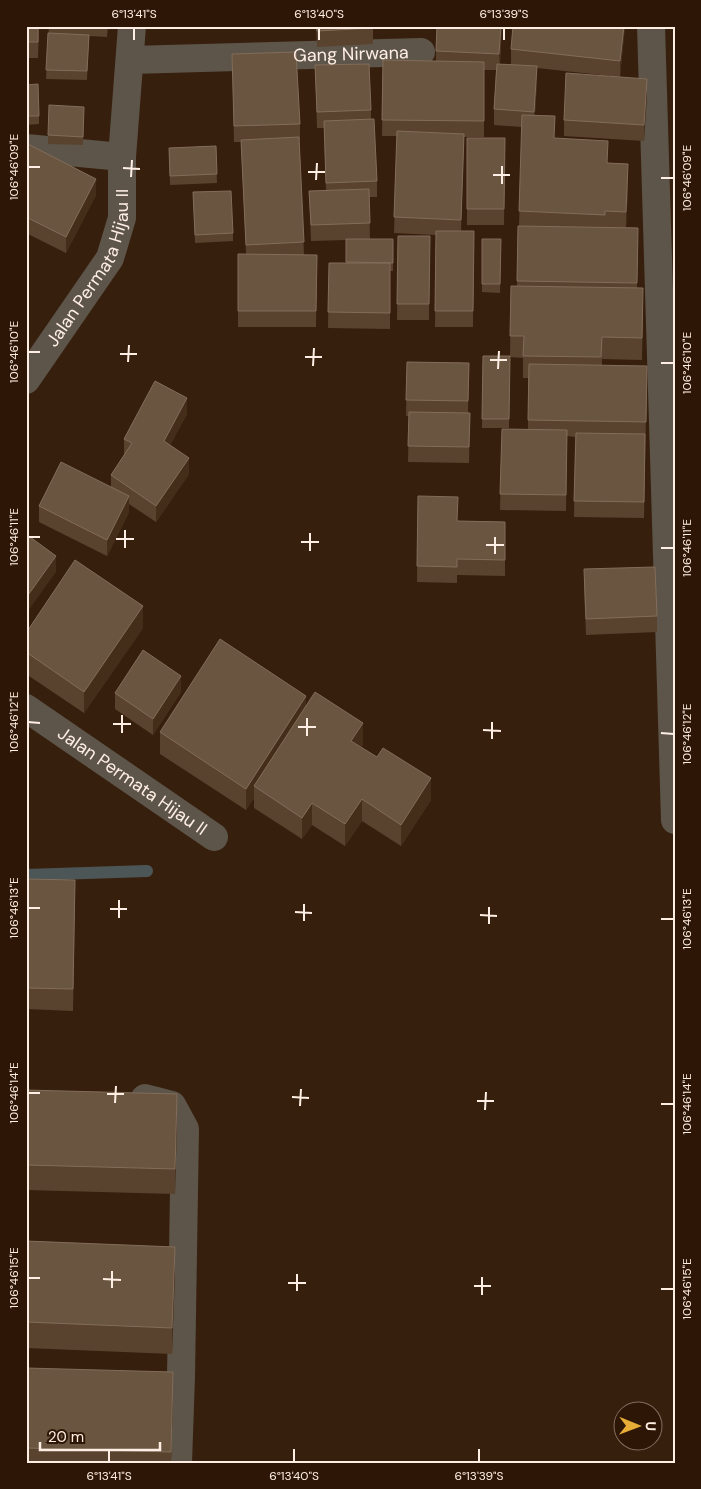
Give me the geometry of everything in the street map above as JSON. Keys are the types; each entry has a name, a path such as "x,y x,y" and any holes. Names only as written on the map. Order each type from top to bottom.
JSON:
{"street":[{"name":"Jalan Permata Hijau II","path":"26,380 110,258 122,218 122,156 132,26"},
{"path":"651,26 675,820"},
{"name":"Gang Nirwana","path":"130,60 420,52"},
{"path":"26,148 122,156"},
{"name":"Jalan Permata Hijau II","path":"26,708 214,837"},
{"path":"120,1098 148,1098 172,1105 184,1129 178,1463"},
{"path":"152,1377 181,1377"}],"building":[{"path":"26,26 38,26 38,42 26,42"},
{"path":"316,26 373,26 373,28 317,31"},
{"path":"437,26 501,26 499,54 436,51"},
{"path":"513,26 624,26 620,61 511,49"},
{"path":"48,33 89,35 87,71 46,70"},
{"path":"296,52 300,124 234,126 232,54"},
{"path":"383,60 484,62 484,121 382,120"},
{"path":"369,64 371,110 317,112 315,65"},
{"path":"497,64 537,66 534,112 494,109"},
{"path":"566,73 647,79 644,125 564,120"},
{"path":"38,84 39,116 26,116 26,85"},
{"path":"49,105 84,107 83,137 48,135"},
{"path":"522,115 555,116 554,138 608,141 607,163 628,164 626,212 605,211 605,215 519,211"},
{"path":"374,119 377,181 326,183 324,121"},
{"path":"397,131 464,134 461,220 394,217"},
{"path":"299,137 304,242 246,245 241,140"},
{"path":"467,138 505,138 504,209 467,209"},
{"path":"26,143 96,179 66,237 26,217"},
{"path":"216,146 217,174 170,176 169,148"},
{"path":"369,189 370,223 311,225 309,191"},
{"path":"231,191 233,233 195,235 193,192"},
{"path":"518,226 638,228 637,283 517,281"},
{"path":"436,231 474,231 473,311 435,311"},
{"path":"398,236 430,236 429,304 397,304"},
{"path":"346,239 393,239 393,263 346,262"},
{"path":"482,239 501,239 500,284 482,284"},
{"path":"238,254 317,255 316,311 238,311"},
{"path":"329,263 390,263 390,313 328,312"},
{"path":"511,286 643,288 642,338 602,337 601,357 523,356 524,336 510,336"},
{"path":"483,356 510,356 509,419 482,419"},
{"path":"407,362 469,363 468,401 406,400"},
{"path":"529,364 647,366 646,422 528,420"},
{"path":"155,381 187,398 164,441 189,458 156,506 111,475 132,443 124,439"},
{"path":"409,412 470,413 469,447 408,446"},
{"path":"502,429 567,430 566,495 500,494"},
{"path":"576,433 645,434 644,502 574,501"},
{"path":"61,462 129,496 107,540 39,506"},
{"path":"418,496 458,497 457,521 505,522 505,560 457,559 457,567 417,566"},
{"path":"26,534 56,556 26,598"},
{"path":"75,560 143,606 84,692 26,652 26,633"},
{"path":"655,567 657,616 586,619 584,569"},
{"path":"220,639 306,696 246,789 160,732"},
{"path":"143,650 181,676 153,719 115,693"},
{"path":"315,692 363,723 351,741 377,757 383,748 431,778 401,825 362,799 345,824 312,803 302,818 254,786"},
{"path":"26,879 75,880 73,989 26,988"},
{"path":"26,1090 177,1094 175,1169 26,1165"},
{"path":"26,1241 175,1247 172,1328 26,1322"},
{"path":"26,1368 173,1372 171,1452 26,1448"}],"waterway":[{"path":"26,875 147,871"}]}
